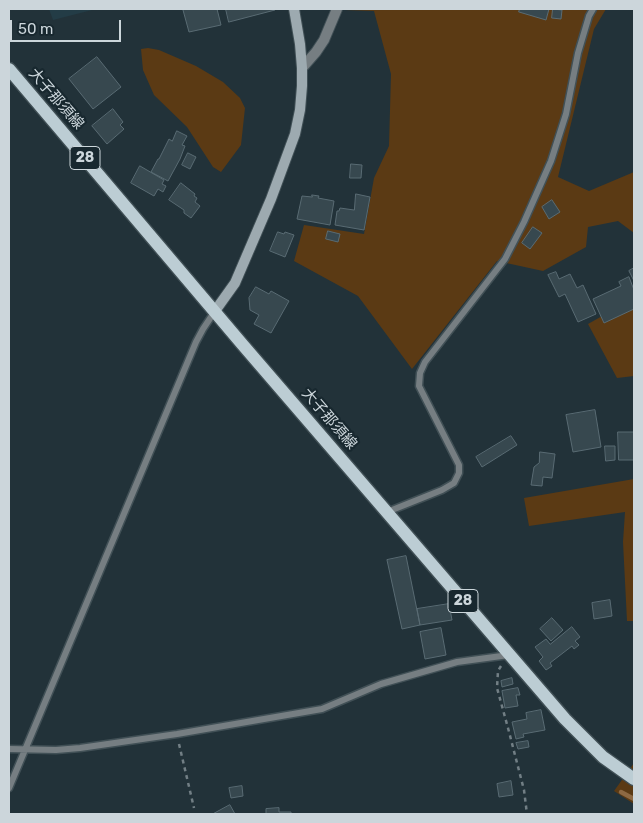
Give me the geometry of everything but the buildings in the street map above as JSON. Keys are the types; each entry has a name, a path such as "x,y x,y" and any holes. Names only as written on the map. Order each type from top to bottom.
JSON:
{"main road":[{"name":"大子那須線","path":"9,69 509,655 571,725 603,757 634,779"}],"street":[{"path":"215,311 235,283 271,199 294,134 300,110 302,68 294,9"},
{"path":"302,68 324,40 337,9"}],"lane":[{"path":"387,512 442,490 454,483 459,473 459,464 419,386 420,373 425,362 505,259 524,222 551,161 566,114 578,53 589,16 593,9"},
{"path":"9,788 196,342 215,311"},
{"path":"9,749 56,750 177,734 322,709 381,684 457,662 509,655"}],"path":[{"path":"509,655 498,671 497,688 524,790 527,814"},
{"path":"177,734 194,808"}],"shaded area":[{"path":"49,9 96,9 53,20"},
{"path":"345,9 606,9 594,29 558,177 589,191 634,172 634,233 618,221 588,227 586,247 543,271 497,261 412,369 358,296 294,261 304,225 364,234 374,178 389,146 391,74 374,11"},
{"path":"141,49 159,50 196,66 223,82 240,98 245,108 241,145 221,172 213,167 187,127 154,95 143,70"},
{"path":"634,298 634,376 617,378 588,324"},
{"path":"634,479 634,621 627,621 623,542 625,512 529,526 524,498"},
{"path":"634,763 634,804 614,791"}],"waterway":[{"path":"621,792 634,799"}]}
